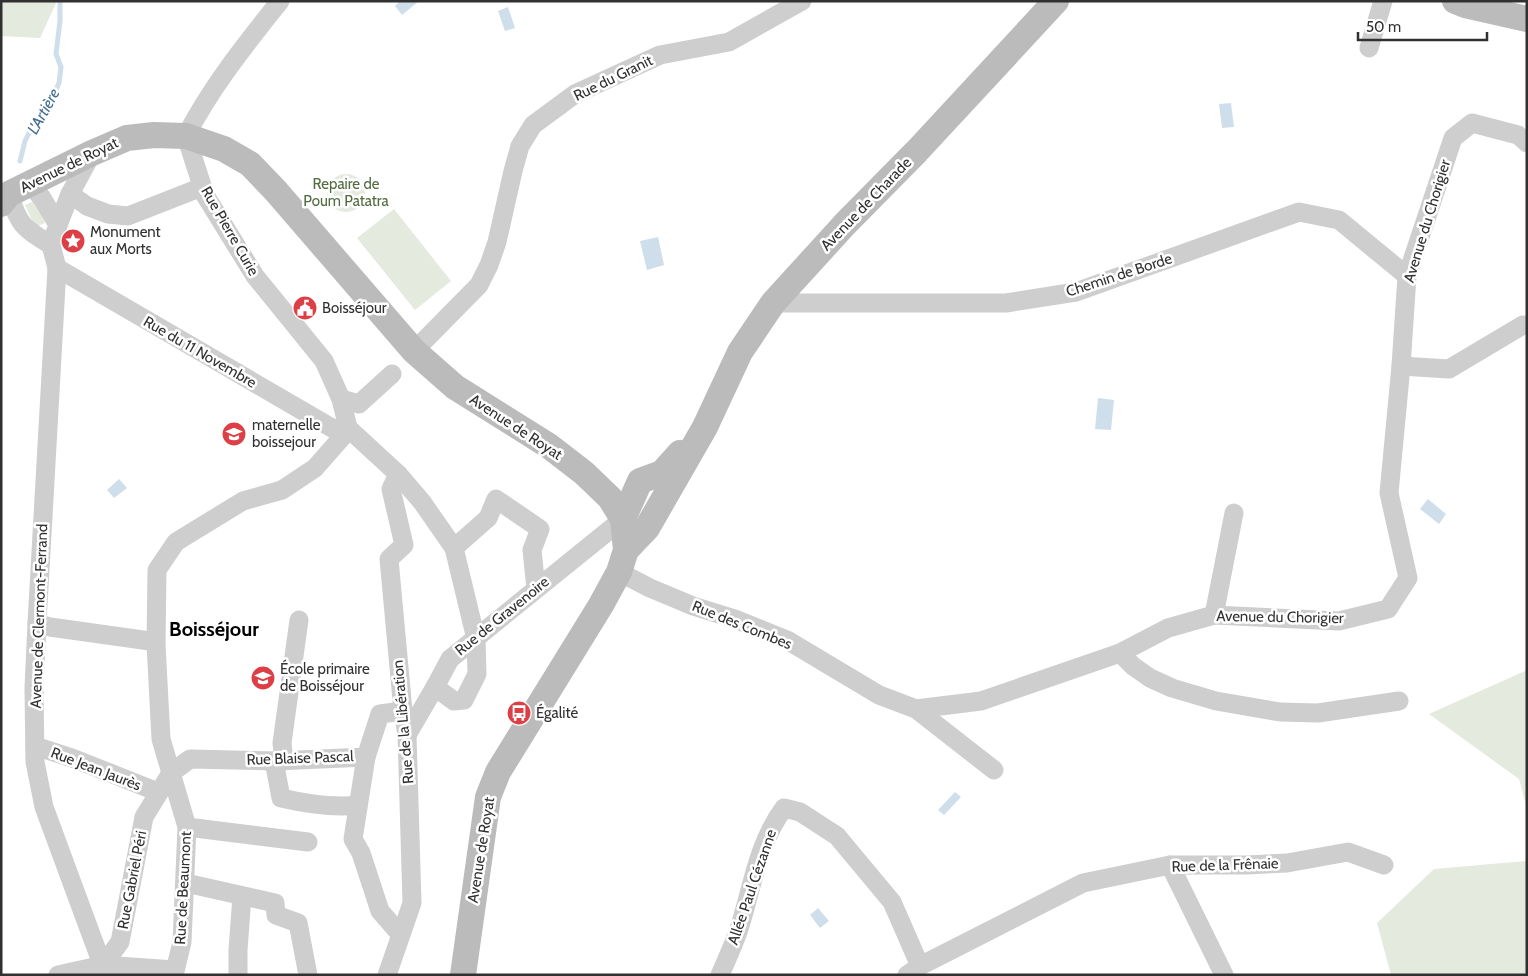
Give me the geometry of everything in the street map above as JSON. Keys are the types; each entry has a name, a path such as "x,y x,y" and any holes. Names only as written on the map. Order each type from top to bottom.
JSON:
{"main road":[{"name":"Avenue de Charade","path":"622,561 647,528 704,427 740,352 773,303 1056,1"},
{"path":"1455,1 1527,19"},
{"name":"Avenue de Royat","path":"11,194 92,153 127,138 154,135 186,136 224,149 250,164 275,190 414,351 455,387 549,446 584,473 610,498 623,519 622,561 601,605 498,772 488,797 463,975"},
{"name":"Avenue de Charade","path":"584,473 598,477 640,481 662,474 704,427"},
{"path":"623,519 640,481"}],"street":[{"path":"186,136 234,58 280,1"},
{"name":"Rue du Granit","path":"414,351 479,285 489,265 497,242 512,172 520,146 533,125 575,94 652,58 729,42 802,1"},
{"path":"1369,48 1383,1"},
{"name":"Avenue du Chorigier","path":"916,709 981,701 1120,653 1168,628 1214,615 1338,621 1388,609 1408,578 1389,493 1407,276 1453,138 1472,123 1518,135 1527,143"},
{"name":"Rue Pierre Curie","path":"186,136 205,195 255,276 324,361 341,399 346,431"},
{"name":"Avenue de Clermont-Ferrand","path":"92,153 70,194 52,246 57,268 34,688 35,762 44,807 104,970"},
{"path":"70,194 87,206 108,214 128,216 202,187"},
{"path":"52,246 25,229 15,212 11,194 42,198 58,225"},
{"name":"Chemin de Borde","path":"773,303 1006,303 1076,292 1299,212 1339,220 1407,276"},
{"name":"Rue du 11 Novembre","path":"57,268 346,431 398,474 422,502 454,548"},
{"path":"1401,366 1448,369 1523,325"},
{"path":"341,399 359,404 392,374"},
{"name":"Rue de Beaumont","path":"175,972 182,942 187,827 161,740 156,644 157,570 176,542 243,500 282,490 315,468 346,431"},
{"name":"Rue de la Libération","path":"387,975 412,903 407,735 403,711 389,558 404,545 390,489 398,474"},
{"path":"435,688 454,701 464,700 477,674 476,639 454,548 488,518 496,499 540,529 532,550 536,589"},
{"path":"1214,615 1234,513"},
{"name":"Rue de Gravenoire","path":"407,735 450,659 623,519"},
{"name":"Rue des Combes","path":"622,561 650,588 693,606 736,619 787,640 879,695 916,709"},
{"path":"299,620 279,761 281,798 307,804 341,807 358,805"},
{"path":"37,623 50,627 156,644"},
{"path":"1120,653 1133,666 1150,678 1172,688 1216,702 1280,712 1318,713 1399,701"},
{"path":"916,709 994,770"},
{"name":"Rue Blaise Pascal","path":"171,773 190,759 279,761 366,756 380,714 403,711"},
{"name":"Rue Jean Jaurès","path":"35,746 72,758 158,792"},
{"path":"366,756 353,839 361,853 380,911 400,934"},
{"name":"Rue Gabriel Péri","path":"104,970 120,942 144,817 171,773"},
{"name":"Allée Paul Cézanne","path":"720,975 738,933 756,864 775,820 784,808 800,812 838,836 892,902 914,970"},
{"path":"187,827 308,842"},
{"name":"Rue de la Frênaie","path":"914,970 1083,883 1170,865 1246,866 1287,863 1348,852 1384,865"},
{"path":"1170,865 1224,975"},
{"path":"186,883 276,903 276,915 298,923 308,975"},
{"path":"238,975 242,896"},
{"path":"58,975 104,970 175,972"}],"green space":[{"path":"1,1 57,1 40,38 1,36"},
{"name":"Repaire de Poum Patatra","path":"346,174 360,179 365,193 360,207 346,212 332,207 327,193 332,179"},
{"path":"36,200 45,223 35,227 25,205"},
{"path":"394,209 451,281 415,310 357,238"},
{"path":"1527,670 1527,809 1519,779 1429,714"},
{"path":"1527,861 1527,975 1391,975 1377,923 1434,869"}],"water":[{"path":"400,1 419,1 402,15 395,6"},
{"path":"508,7 515,28 505,31 498,11"},
{"path":"1231,103 1234,127 1222,128 1219,104"},
{"path":"658,237 664,265 647,270 640,241"},
{"path":"1098,398 1114,400 1111,430 1095,429"},
{"path":"119,479 127,488 114,498 107,490"},
{"path":"1428,499 1446,514 1439,524 1420,509"},
{"path":"955,792 961,797 944,815 938,810"},
{"path":"818,908 829,921 820,928 810,915"}],"waterway":[{"name":"L'Artière","path":"20,161 25,141 34,123 52,99 59,83 61,67 56,54 60,21 60,1"}],"place":[{"name":"Monument aux Morts","path":"73,241"},
{"name":"Boisséjour","path":"305,308"},
{"name":"maternelle boissejour","path":"234,434"},
{"name":"École primaire de Boisséjour","path":"263,678"},
{"name":"Égalité","path":"519,713"}],"district":[{"name":"Boisséjour","path":"214,629"}]}
